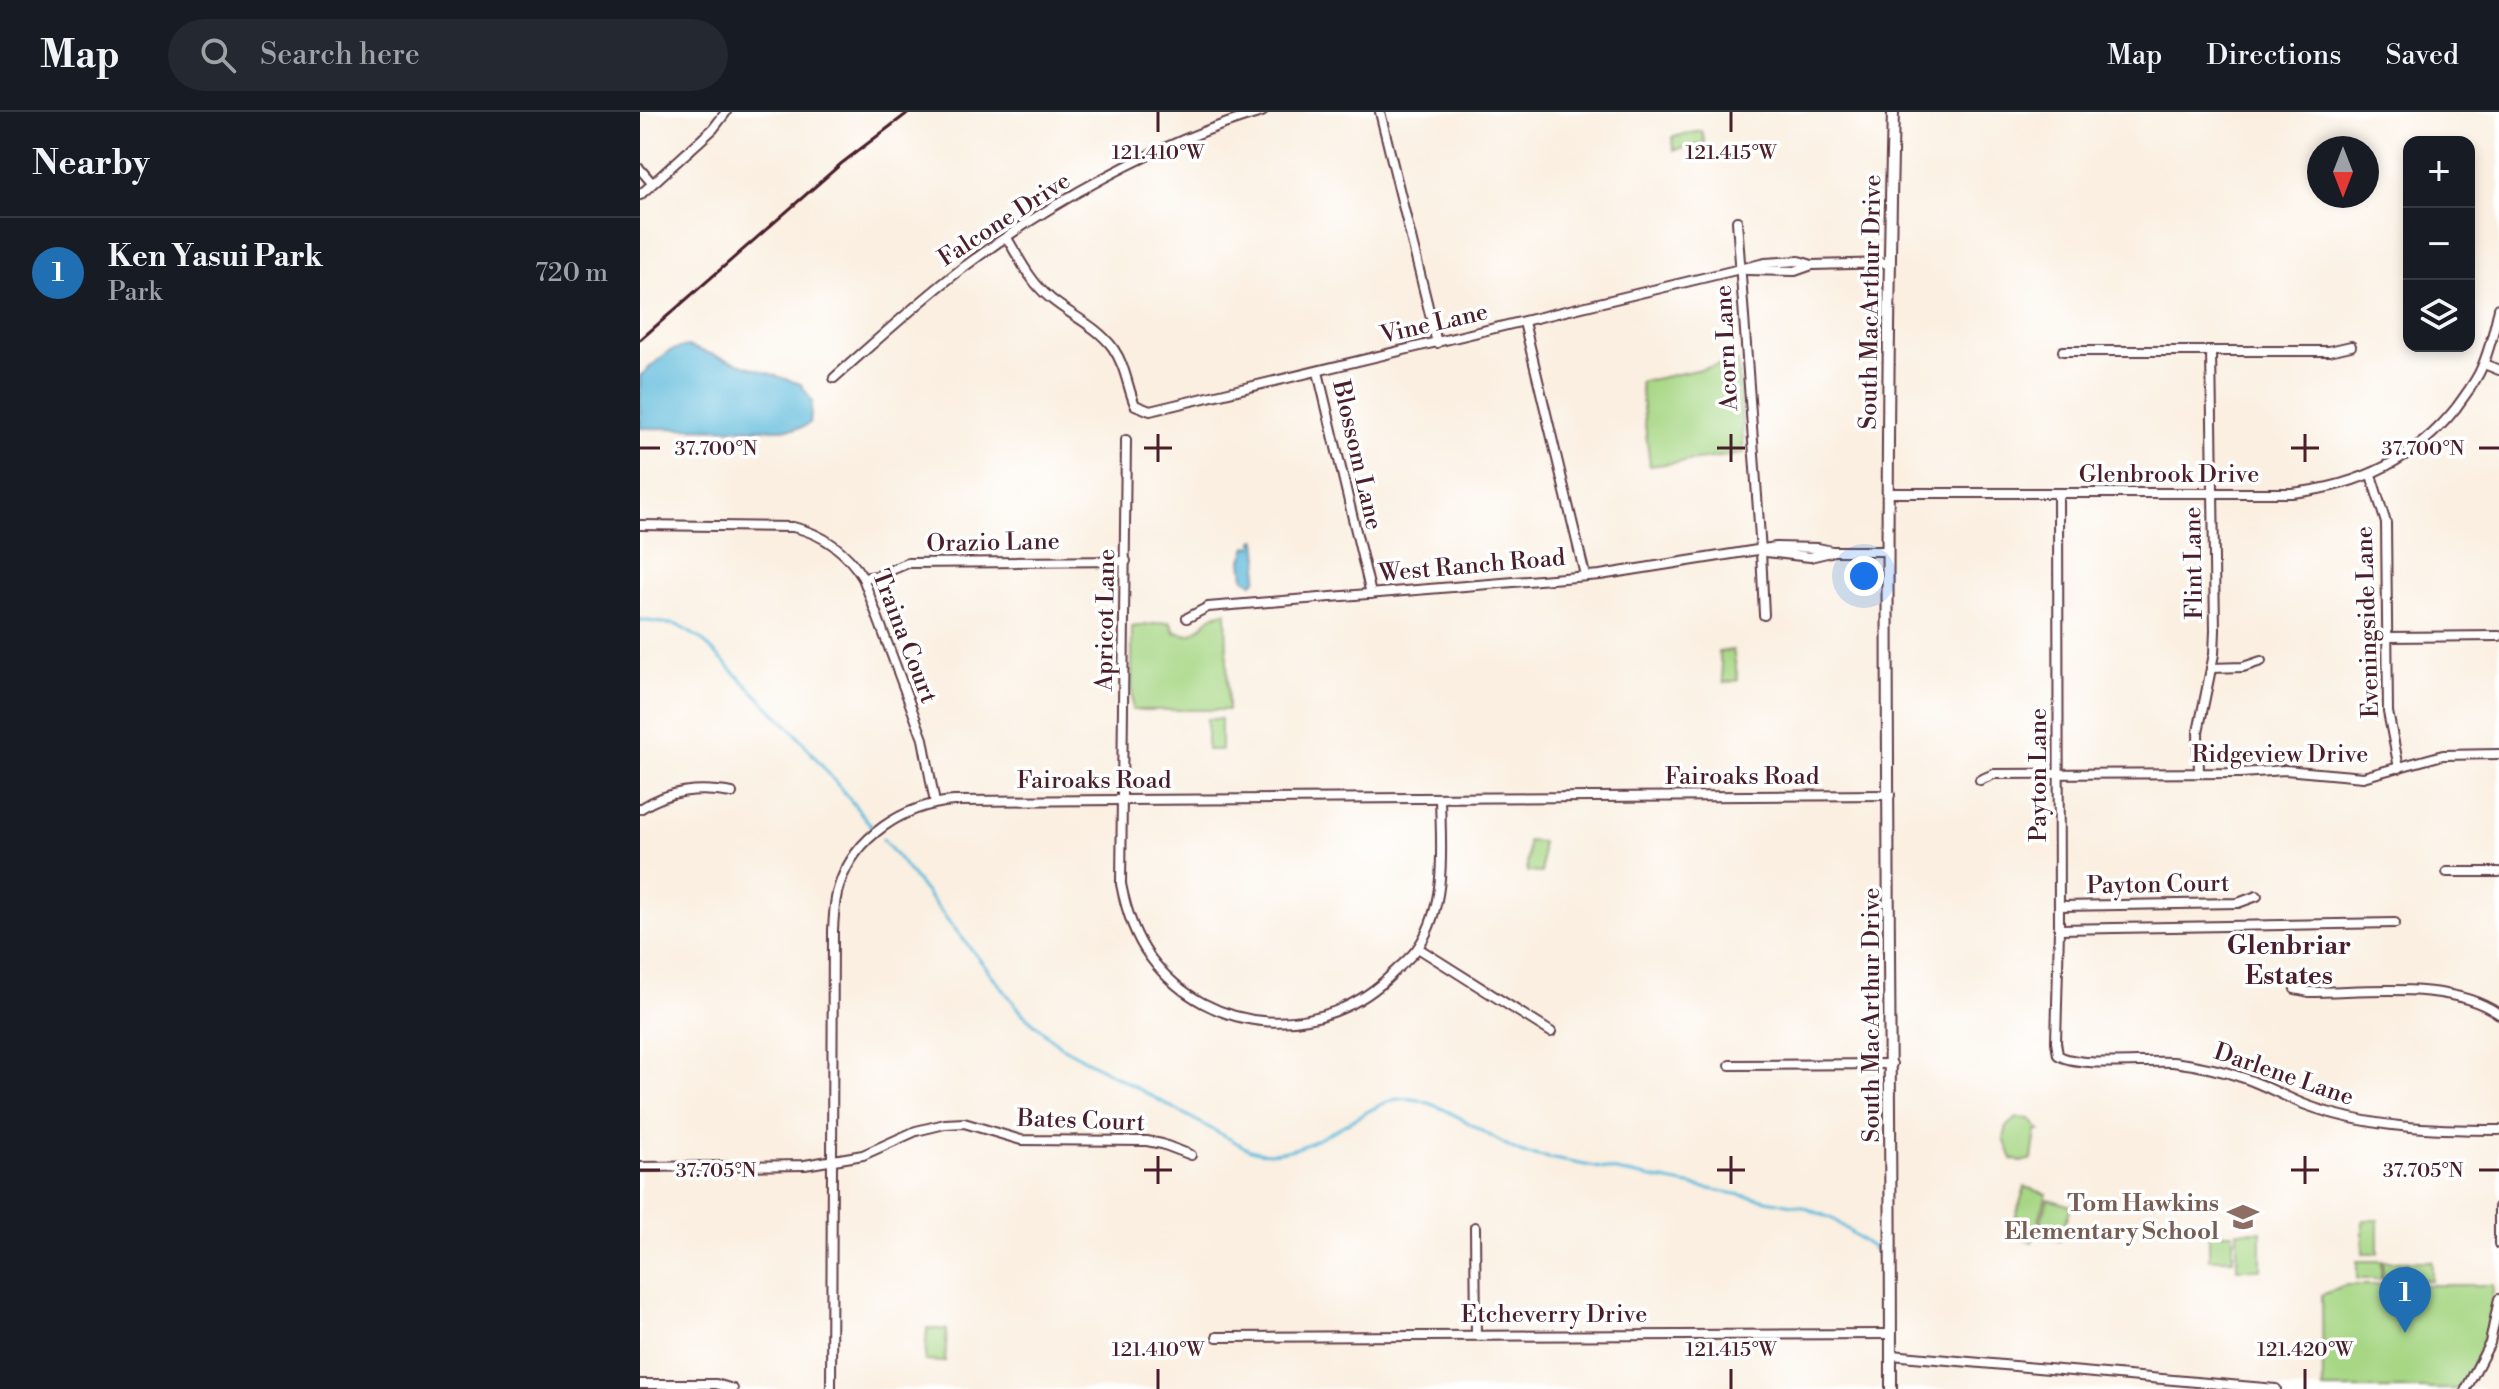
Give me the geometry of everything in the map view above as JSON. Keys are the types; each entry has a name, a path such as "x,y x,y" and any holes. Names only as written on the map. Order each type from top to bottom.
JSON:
{"street":[{"path":"640,195 713,129 726,112"},
{"name":"Falcone Drive","path":"834,378 921,301 1024,225 1133,163 1262,112"},
{"path":"1380,112 1437,343"},
{"name":"South MacArthur Drive","path":"1889,493 1889,263 1893,112"},
{"path":"640,169 652,183"},
{"name":"Acorn Lane","path":"1737,221 1764,615"},
{"name":"Vine Lane","path":"1007,238 1047,297 1096,331 1110,345 1122,361 1135,405 1150,411 1742,270 1795,271 1812,265 1889,263"},
{"name":"Glenbrook Drive","path":"1889,493 2292,493 2325,489 2371,475 2400,460 2445,422 2484,364 2499,308"},
{"path":"1524,322 1585,575"},
{"path":"2063,351 2329,351 2351,346"},
{"name":"Flint Lane","path":"2199,773 2198,732 2215,630 2211,351"},
{"path":"2484,364 2499,370"},
{"name":"Blossom Lane","path":"1318,372 1371,594"},
{"name":"Apricot Lane","path":"1126,440 1121,884 1133,927 1149,955 1163,972 1201,1001 1222,1012 1282,1023 1323,1017 1366,996 1418,948"},
{"name":"Eveningside Lane","path":"2371,475 2386,523 2388,712 2399,768"},
{"path":"1888,551 1889,493"},
{"name":"Payton Lane","path":"2058,494 2058,1055"},
{"name":"Traina Court","path":"640,525 793,527 814,533 848,556 863,578 923,739 935,803"},
{"name":"West Ranch Road","path":"1187,618 1208,607 1641,570 1776,547 1798,552 1888,551"},
{"name":"South MacArthur Drive","path":"1888,551 1891,1389"},
{"name":"Orazio Lane","path":"863,578 877,576 908,563 1126,561"},
{"path":"2388,637 2499,636"},
{"path":"2211,668 2243,667 2261,661"},
{"name":"Ridgeview Drive","path":"1980,780 1994,774 2285,770 2363,777 2443,755 2499,754"},
{"path":"640,809 680,791 703,789 732,793"},
{"name":"Fairoaks Road","path":"831,1389 833,930 839,885 856,853 870,838 909,811 935,803 1890,795"},
{"path":"1440,798 1441,870 1437,900 1418,948 1551,1032"},
{"path":"2447,872 2499,872"},
{"name":"Payton Court","path":"2059,906 2238,903 2257,896"},
{"path":"2059,929 2395,923"},
{"path":"2295,989 2309,992 2436,992 2478,1002 2499,1014"},
{"name":"Darlene Lane","path":"2058,1055 2073,1061 2170,1062 2207,1067 2246,1078 2306,1105 2373,1123 2431,1130 2499,1130"},
{"path":"1730,1065 1892,1064"},
{"name":"Bates Court","path":"640,1167 805,1165 863,1155 916,1131 964,1123 1021,1140 1147,1141 1191,1155"},
{"path":"2499,1207 2499,1244"},
{"path":"1475,1227 1476,1335"},
{"path":"2466,1389 2490,1343 2499,1299"},
{"name":"Etcheverry Drive","path":"1217,1337 1891,1334"},
{"path":"1891,1355 2276,1389"},
{"path":"640,1384 716,1384 733,1389"}],"green space":[{"path":"1702,131 1705,144 1674,150 1672,137"},
{"path":"1738,361 1744,454 1650,466 1640,382"},
{"path":"1226,612 1228,710 1132,710 1132,627 1170,622 1175,632 1189,635 1209,618"},
{"path":"1733,650 1738,680 1724,683 1719,652"},
{"path":"1207,719 1221,719 1221,750 1207,750"},
{"path":"1528,841 1542,842 1542,873 1527,872"},
{"path":"2017,1118 2030,1119 2040,1131 2036,1131 2032,1159 2021,1162 2012,1159 2004,1139 2007,1126"},
{"path":"2025,1187 2047,1194 2032,1242 2010,1235"},
{"path":"2048,1199 2071,1206 2060,1241 2037,1234"},
{"path":"2363,1220 2378,1220 2378,1253 2363,1253"},
{"path":"2237,1231 2261,1231 2261,1269 2237,1269"},
{"path":"2209,1233 2233,1233 2233,1259 2209,1259"},
{"path":"2357,1261 2381,1261 2381,1279 2357,1279"},
{"path":"2383,1261 2406,1261 2406,1279 2383,1279"},
{"path":"2408,1261 2432,1261 2432,1280 2408,1279"},
{"path":"2346,1285 2493,1285 2483,1340 2457,1389 2323,1389 2322,1295"},
{"path":"927,1328 947,1330 945,1362 925,1361"}],"water":[{"path":"687,346 801,384 812,401 810,423 793,429 640,428 640,376 669,351"},
{"path":"1257,540 1259,559 1256,580 1252,583 1244,578 1242,560 1247,546 1253,547 1253,541"}],"waterway":[{"path":"640,620 677,625 701,639 796,734 874,829"},
{"path":"883,839 1023,1014 1060,1046 1250,1150 1265,1153 1293,1149 1321,1138 1384,1103 1412,1099 1439,1107 1523,1153 1803,1207 1833,1219 1885,1257"}],"railway":[{"path":"640,340 842,163 909,112"}],"place":[{"name":"Tom Hawkins Elementary School","path":"2243,1217"},
{"name":"Ken Yasui Park","path":"2405,1333"}],"district":[{"name":"Glenbriar Estates","path":"2289,960"}]}
